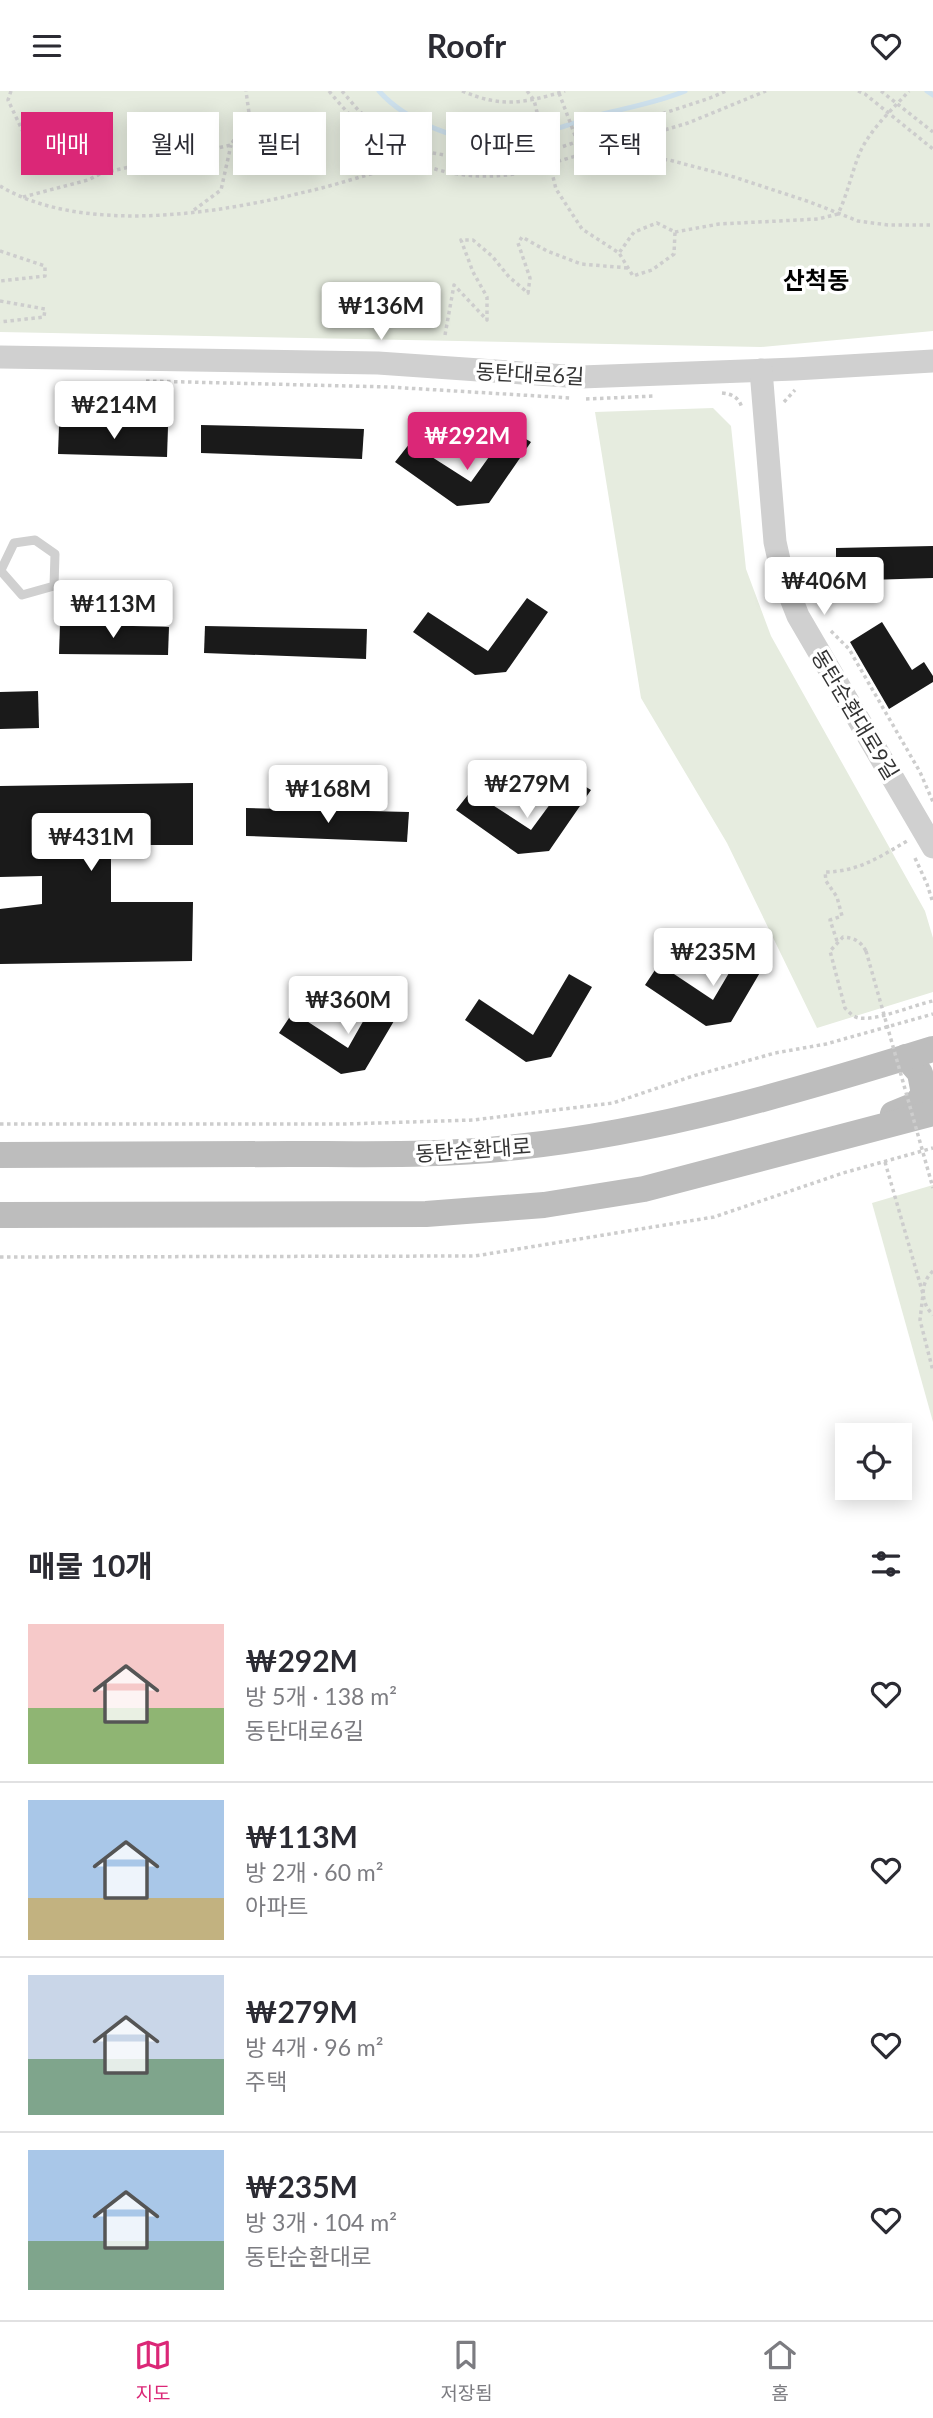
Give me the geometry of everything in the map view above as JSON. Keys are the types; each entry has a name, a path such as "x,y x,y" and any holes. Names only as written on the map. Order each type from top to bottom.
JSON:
{"main road":[{"name":"동탄순환대로","path":"0,1155 408,1154 518,1147 627,1131 681,1119 754,1101 933,1049"},
{"path":"840,1138 915,1105 924,1094 920,1073 906,1057"},
{"path":"0,1215 426,1214 556,1203 644,1189 933,1113"}],"street":[{"name":"동탄대로6길","path":"0,357 378,363 581,377 933,361"},
{"name":"동탄순환대로9길","path":"761,370 775,542 783,578 797,616 933,847"}],"lane":[{"path":"35,540 55,554 54,586 22,595 1,571 14,543 35,540"}],"path":[{"path":"11,91 8,100 21,128"},
{"path":"192,211 221,190 231,145 249,114 246,91"},
{"path":"329,91 349,112"},
{"path":"342,91 360,112"},
{"path":"462,91 484,100 513,103 565,91"},
{"path":"527,91 534,100 537,112"},
{"path":"666,113 726,91"},
{"path":"666,129 766,91"},
{"path":"858,91 933,149"},
{"path":"881,91 933,132"},
{"path":"838,214 847,195 859,155 888,113 909,91"},
{"path":"559,93 574,132"},
{"path":"113,171 231,145"},
{"path":"666,160 734,177 858,221 888,225 933,225"},
{"path":"21,197 98,175"},
{"path":"0,186 51,208 103,215 192,211 265,202 361,175"},
{"path":"462,175 485,178 508,175"},
{"path":"553,175 556,189 582,229 619,253 633,276 652,269 674,254 674,232"},
{"path":"619,253 634,232 657,223 674,232 719,224 818,219 838,214"},
{"path":"445,335 454,285 487,320 487,297 473,272 461,240 473,240 527,293 530,278 518,243 522,237 547,251 581,264 628,268"},
{"path":"0,251 45,266 45,276 0,281"},
{"path":"0,301 45,309 44,317 0,322"},
{"path":"138,381 389,387 561,398 659,396"},
{"path":"783,404 787,396 797,389"},
{"path":"712,394 726,393 735,396 742,407 744,420"},
{"path":"830,630 849,649 920,772 933,802"},
{"path":"837,941 830,920 842,916 837,897 825,881 825,872 854,869 907,841 933,903"},
{"path":"933,1001 872,1018 851,1015 845,1008 830,951 843,937 851,937 861,943 866,951 933,1188"},
{"path":"0,1124 346,1124 473,1120 612,1103 692,1076 775,1053 826,1044 933,1014"},
{"path":"0,1257 475,1257 714,1217 843,1173 933,1148"},
{"path":"885,1162 923,1294 933,1315"},
{"path":"933,1271 923,1285 920,1320 933,1371"}],"shaded area":[{"path":"0,91 933,91 933,331 761,347 0,332"},
{"path":"713,408 731,426 746,569 771,636 925,911 933,938 933,992 817,1028 727,843 641,698 595,412"},
{"path":"933,1185 933,1422 872,1203"}],"building":[{"path":"201,425 364,429 362,459 201,453"},
{"path":"59,426 168,427 167,457 58,454"},
{"path":"509,429 531,442 489,503 457,506 395,462 410,443 471,482"},
{"path":"933,546 933,578 836,581 836,548"},
{"path":"527,598 548,612 506,672 475,675 413,632 428,612 488,651"},
{"path":"882,622 912,670 924,662 933,676 933,682 889,709 850,642"},
{"path":"60,624 169,627 168,655 59,654"},
{"path":"205,626 367,629 366,659 204,653"},
{"path":"38,691 39,728 0,729 0,692"},
{"path":"570,777 591,790 549,851 518,854 456,810 471,791 531,830"},
{"path":"193,783 193,845 111,845 111,902 193,902 192,961 0,964 0,909 42,904 42,876 0,877 0,786"},
{"path":"246,808 409,812 407,842 246,836"},
{"path":"749,939 772,952 731,1022 706,1026 645,985 659,964 713,1000"},
{"path":"569,974 592,987 551,1057 526,1062 465,1020 479,999 533,1035"},
{"path":"383,986 407,999 365,1070 341,1074 279,1033 293,1012 348,1048"}],"waterway":[{"path":"379,91 403,111 434,128 467,139 483,141 538,134 685,91"},
{"path":"927,91 933,95"}],"district":[{"name":"산척동","path":"816,279"}]}
